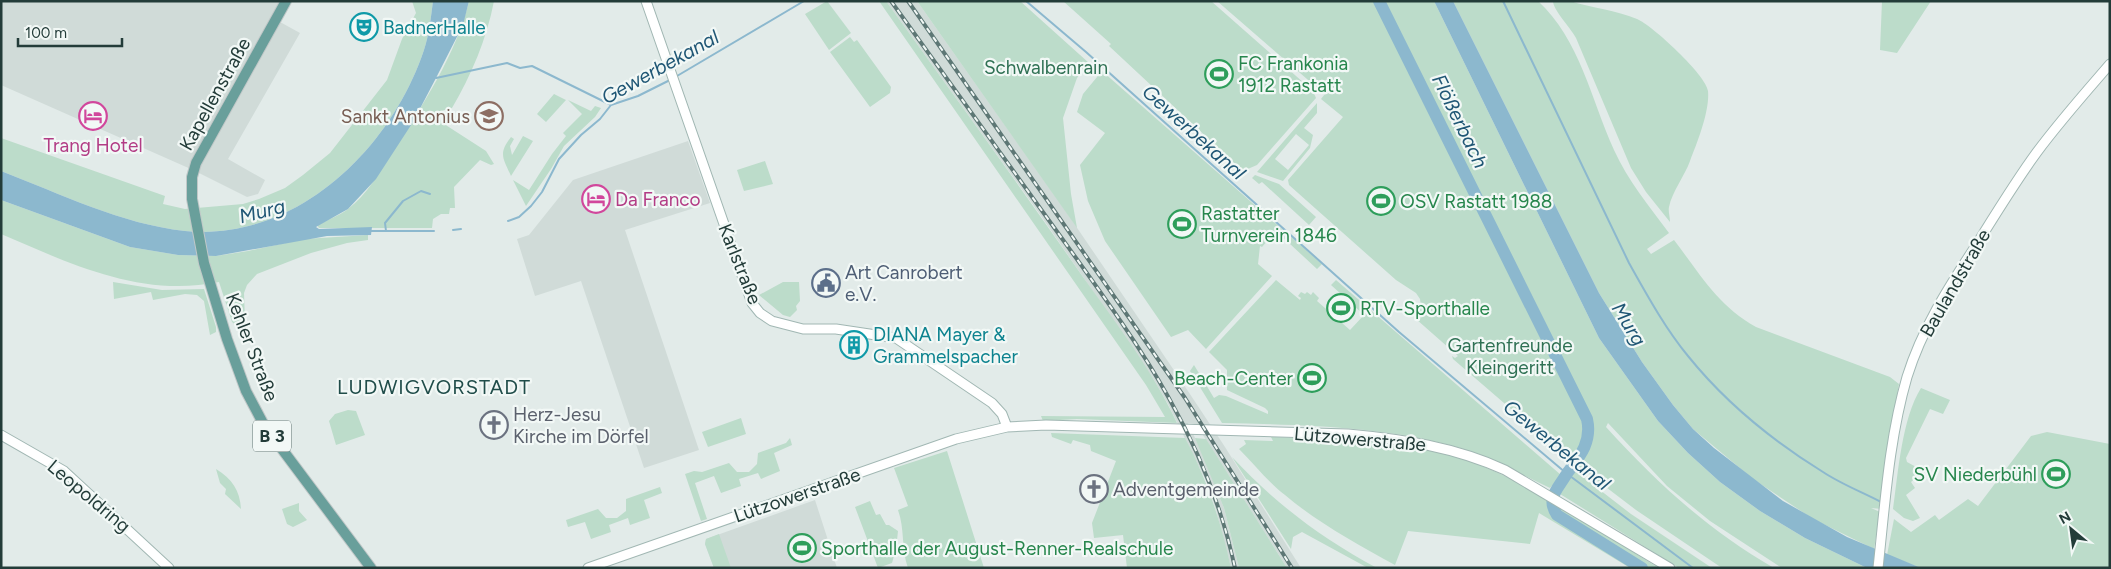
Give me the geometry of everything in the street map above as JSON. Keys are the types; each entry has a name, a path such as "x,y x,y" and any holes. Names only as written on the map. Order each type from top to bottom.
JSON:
{"main road":[{"name":"Kapellenstraße","path":"209,283 193,208 191,185 196,163 286,1"},
{"name":"Karlstraße","path":"646,1 750,297 760,313 772,321 803,329 836,329 896,338 992,402 1002,414 1007,427"},
{"name":"Baulandstraße","path":"1878,568 1898,412 1912,362 1926,327 1943,297 2033,158 2055,127 2110,64"},
{"name":"Kehler Straße","path":"209,283 236,364 255,409 293,464 371,568"},
{"name":"Lützowerstraße","path":"588,568 956,439 1007,427 1078,424 1348,434 1385,437 1437,446 1485,461 1552,497 1670,568"},
{"name":"Leopoldring","path":"1,435 64,471 169,568"}],"shaded area":[{"path":"1,1 280,1 271,17 300,33 228,159 265,180 258,194 247,197 193,170 1,85"},
{"path":"886,1 917,1 1069,216 1182,382 1301,568 1287,568 1196,424 1188,423 1224,508 1239,568 1231,568 1207,483 1154,380 1041,216"},
{"path":"688,141 710,203 625,230 699,450 644,468 581,281 535,296 517,239 529,235 573,180"},
{"path":"815,500 837,568 714,568 705,544 706,539"}],"green space":[{"path":"412,1 433,1 429,32 409,87 388,122 363,154 334,182 301,205 265,221 226,230 185,231 161,227 138,222 91,207 1,171 1,138 165,196 163,204 185,209 243,204 259,199 285,188 330,153 387,80 402,39 416,13"},
{"path":"469,1 494,1 483,43 466,83 452,108 441,111 439,114 441,122 486,151 494,164 491,165 480,160 454,187 455,208 450,208 449,214 441,214 433,219 432,228 319,228 317,225 341,214 367,190 415,118 447,60"},
{"path":"827,1 851,33 829,50 805,14"},
{"path":"879,1 886,1 1006,167 1143,362 1177,423 1077,419 1043,421 1041,416 1165,417 1146,385"},
{"name":"Schwalbenrain","path":"917,1 1020,1 1089,63 1077,78 1063,118 1071,194 1077,228"},
{"path":"1063,1 1211,1 1313,91 1316,98 1257,165 1243,171 1109,46 1111,44"},
{"name":"Gartenfreunde Kleingeritt","path":"1217,1 1377,1 1578,404 1586,427 1586,433 1583,445 1575,460 1551,439 1555,447 1453,359 1452,356 1455,358 1458,356 1416,319 1421,306 1420,299 1416,293 1396,280 1289,185 1288,180 1343,117 1321,99 1328,90 1322,92"},
{"path":"1382,1 1434,1 1599,338 1658,421 1688,453 1720,482 1760,511 1805,538 1867,568 1782,568 1710,521 1667,486 1608,423 1606,427 1625,448 1684,504 1727,538 1774,568 1722,568 1636,510 1577,465 1590,440 1587,412"},
{"path":"1453,1 1538,1 1552,17 1564,34 1583,71 1614,150 1639,193 1669,233 1647,249 1651,254 1674,240 1710,288 1743,319 1756,327 1890,377 1899,384 1889,440 1882,509 1871,508 1880,512 1874,549 1813,519 1753,479 1693,429 1673,405 1642,362 1599,293"},
{"path":"1553,1 1570,1 1621,13 1644,23 1689,63 1705,84 1708,91 1708,99 1705,117 1690,161 1671,201 1669,209 1670,222 1646,192 1631,168 1576,38 1556,9"},
{"path":"1882,1 1931,1 1897,53 1880,50"},
{"path":"850,37 854,42 857,40 891,87 890,93 870,107 830,52"},
{"path":"1102,71 1322,264 1317,269 1276,231 1262,247 1260,246 1258,264 1272,276 1206,349 1188,330 1171,337 1105,241 1088,201 1080,165 1105,133 1077,112 1083,94"},
{"path":"554,94 566,100 546,122 537,114"},
{"path":"568,100 591,111 595,106 601,108 595,117 564,146 526,206 513,180 529,190 566,136 563,133 582,114"},
{"path":"1317,103 1317,113 1304,128 1313,135 1310,148 1283,181 1257,172","holes":["1296,134 1309,145 1288,170 1275,159"]},
{"path":"523,136 533,141 511,176 503,156 504,148 511,137 514,139 510,146 512,155"},
{"path":"765,161 773,184 744,191 737,170"},
{"path":"1255,175 1279,184 1316,217 1309,225 1262,182 1259,184 1252,178"},
{"path":"1,200 130,247 178,255 216,256 304,239 368,235 368,240 347,243 311,253 257,274 247,285 244,293 245,321 241,326 237,326 232,322 219,282 190,286 134,282 80,267 1,234"},
{"path":"1276,280 1300,300 1301,298 1298,296 1301,292 1305,294 1307,292 1311,295 1313,292 1319,298 1317,301 1350,330 1364,315 1331,285 1336,280 1561,475 1550,488 1506,466 1472,452 1402,435 1342,428 1222,423 1190,371 1194,365 1214,398 1219,395 1226,396 1268,414 1265,408 1227,390 1227,370 1209,352"},
{"path":"113,282 162,290 204,289 216,332 210,335 204,301 197,295 185,294 153,300 151,292 114,299"},
{"path":"783,282 799,282 800,301 796,306 797,310 790,317 783,315 759,295"},
{"path":"1921,388 1950,400 1943,414 1930,409 1906,458 1907,462 1918,468 1916,470 1920,474 1911,482 1915,488 1906,495 1920,518 1913,521 1904,518 1893,509 1905,430 1909,414"},
{"path":"348,410 356,411 365,435 336,445 329,421 335,414"},
{"path":"741,418 746,434 708,447 702,432"},
{"name":"SV Niederbühl","path":"2047,432 2110,444 2110,568 1921,568 1887,555 1894,519 1911,532 1935,515 1939,520 1968,499 1978,506 2031,436"},
{"path":"1051,433 1185,438 1200,469 1212,501 1223,534 1231,568 1127,568 1123,535 1094,538 1092,523 1116,461 1091,451 1090,445 1073,440 1071,444 1052,437"},
{"path":"1271,437 1357,440 1399,444 1441,452 1469,461 1498,473 1553,502 1659,568 1630,568 1539,513 1530,544 1408,531 1395,565 1338,533 1311,515 1273,484 1239,449 1246,444 1244,440 1273,441"},
{"path":"790,438 792,445 774,453 780,471 761,479 758,473 739,479 741,486 721,493 714,476 695,483 707,519 701,521 685,474 694,471 702,472 729,463 737,472 749,472 757,464 758,453 786,443"},
{"path":"1195,438 1206,439 1287,568 1239,568 1224,508"},
{"path":"947,451 984,568 908,568 904,554 902,524 898,510 908,506 894,468"},
{"path":"1232,457 1265,490 1300,519 1337,545 1377,568 1368,568 1302,532 1293,537 1291,549"},
{"path":"216,469 231,481 239,496 241,509 225,494 226,489 220,483"},
{"path":"1574,470 1631,514 1712,568 1679,568 1560,494"},
{"path":"660,487 662,493 644,500 650,518 630,525 628,518 609,525 611,532 591,539 585,522 568,527 566,520 598,509 606,518 617,518 626,511 626,499"},
{"path":"870,501 876,515 880,514 886,525 898,531 892,563 878,568 855,507"},
{"path":"299,503 299,511 307,520 293,527 287,524 282,509"},
{"path":"719,534 731,568 714,568 705,544 706,539"}],"water":[{"path":"433,1 469,1 463,25 436,78 413,122 376,179 348,209 316,227 319,229 372,227 371,235 327,236 216,256 178,255 130,247 1,200 1,171 114,215 138,222 185,231 226,230 265,221 301,205 334,182 363,154 388,122 409,87 424,50 429,32"},
{"path":"1434,1 1453,1 1599,293 1642,362 1693,429 1714,448 1783,501 1847,537 1921,568 1867,568 1805,538 1760,511 1720,482 1688,453 1658,421 1599,338"}],"waterway":[{"name":"Gewerbekanal","path":"677,76 804,1"},
{"name":"Gewerbekanal","path":"1026,1 1086,52 1399,332 1566,473 1693,568"},
{"name":"Flößerbach","path":"1379,1 1587,419 1587,441 1581,454 1568,472"},
{"path":"1503,1 1629,263 1657,311 1680,345 1702,373 1734,405 1768,434 1830,476 1881,502"},
{"path":"436,78 507,63 520,68 532,66 611,105"},
{"name":"Gewerbekanal","path":"508,221 519,217 531,206 542,192 559,159 581,135 600,119 611,105 638,96 670,80"},
{"path":"386,231 385,223 403,201 421,191 430,194"},
{"name":"Gewerbekanal","path":"453,230 461,229"},
{"name":"Gewerbekanal","path":"371,231 434,231"},
{"path":"1566,475 1554,494 1552,504 1557,515 1642,568"}],"railway":[{"path":"891,1 1111,307 1163,387 1186,429 1205,473 1222,519 1235,568"},
{"path":"908,1 1185,398 1292,568"}],"place":[{"name":"BadnerHalle","path":"364,27"},
{"name":"FC Frankonia 1912 Rastatt","path":"1219,74"},
{"name":"Trang Hotel","path":"93,116"},
{"name":"Sankt Antonius","path":"489,116"},
{"name":"Da Franco","path":"596,199"},
{"name":"OSV Rastatt 1988","path":"1381,201"},
{"name":"Rastatter Turnverein 1846","path":"1182,224"},
{"name":"Art Canrobert e.V.","path":"826,283"},
{"name":"RTV-Sporthalle","path":"1341,308"},
{"name":"DIANA Mayer & Grammelspacher","path":"854,345"},
{"name":"Beach-Center","path":"1312,378"},
{"name":"Herz-Jesu Kirche im Dörfel","path":"494,425"},
{"name":"SV Niederbühl","path":"2056,474"},
{"name":"Adventgemeinde","path":"1094,489"},
{"name":"Sporthalle der August-Renner-Realschule","path":"802,548"}],"district":[{"name":"LUDWIGVORSTADT","path":"434,387"}],"water label":[{"name":"Murg","path":"262,211"},
{"name":"Murg","path":"1629,324"}]}
